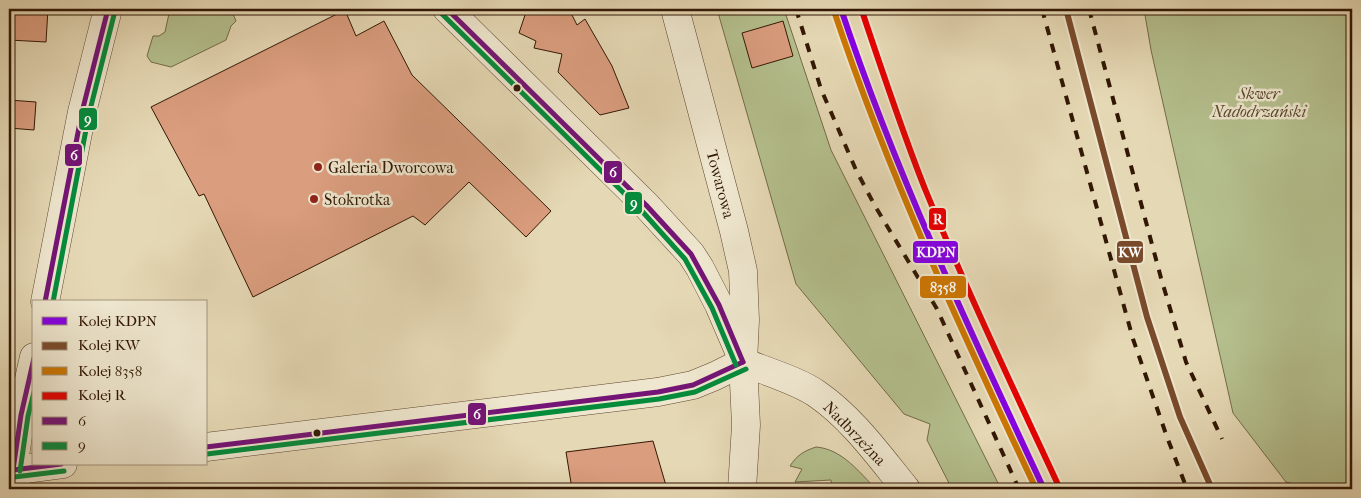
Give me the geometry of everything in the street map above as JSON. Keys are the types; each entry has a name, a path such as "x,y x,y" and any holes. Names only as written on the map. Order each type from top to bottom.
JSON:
{"street":[{"path":"45,300 82,112 108,9"},
{"path":"447,9 646,205 690,254 700,268 719,305 743,362 746,426 742,489"},
{"name":"Towarowa","path":"675,9 743,271 745,320 743,362"},
{"path":"208,447 658,392 693,385 743,362"},
{"name":"Nadbrzeżna","path":"743,362 816,393 839,412 860,434 906,489"},
{"path":"32,366 21,415 13,477 55,466"}],"green space":[{"path":"170,9 231,9 236,21 231,26 226,40 171,67 151,62 147,56 153,36 159,36 165,32"},
{"path":"717,9 784,9 831,150 1001,489 952,489 927,440 930,424 904,414 796,284"},
{"name":"Skwer Nadodrzański","path":"1144,9 1352,9 1352,489 1310,489 1286,482 1233,413 1151,50"},
{"path":"816,447 834,452 842,457 876,489 832,489 831,480 795,482 802,469 790,466 801,454"}],"building":[{"path":"9,9 48,9 46,42 9,40"},
{"path":"527,9 569,9 577,25 585,19 612,66 629,108 600,115 558,72 562,54 534,48 536,41 519,33"},
{"name":"Galeria Dworcowa","path":"345,10 356,36 384,21 412,75 551,211 526,237 469,182 425,225 413,216 253,297 204,194 199,196 151,107"},
{"path":"783,21 793,56 752,68 742,33"},
{"path":"9,100 36,102 34,130 9,128"},
{"path":"653,441 667,489 572,489 566,452"}],"railway":[{"path":"796,9 821,89 856,170 875,206 937,309 1019,489"},
{"path":"1042,9 1133,339 1187,489"},
{"path":"1089,9 1161,278 1186,362 1222,439"}],"rail line":[{"name":"KDPN","path":"841,9 862,71 935,252 1044,489"},
{"name":"KW","path":"1066,9 1147,317 1180,417 1212,489"},
{"name":"8358","path":"834,11 878,133 928,253 1036,489"},
{"name":"R","path":"862,11 900,123 925,189 974,303 1060,489"}],"transit line":[{"name":"6","path":"45,300 82,112 108,9"},
{"name":"6","path":"447,9 646,205 691,254 719,305 743,362"},
{"name":"9","path":"53,300 89,114 115,11"},
{"name":"9","path":"442,14 641,210 685,259 712,308 736,365"},
{"name":"6","path":"208,447 658,392 693,385 743,362"},
{"name":"6","path":"13,470 21,415 32,367"},
{"name":"9","path":"208,454 659,399 695,392 746,369"},
{"name":"9","path":"20,471 32,400"},
{"name":"6","path":"13,470 45,466"},
{"name":"9","path":"14,477 64,471"}],"place":[{"name":"Galeria Dworcowa","path":"318,167"},
{"name":"Stokrotka","path":"314,199"}]}
